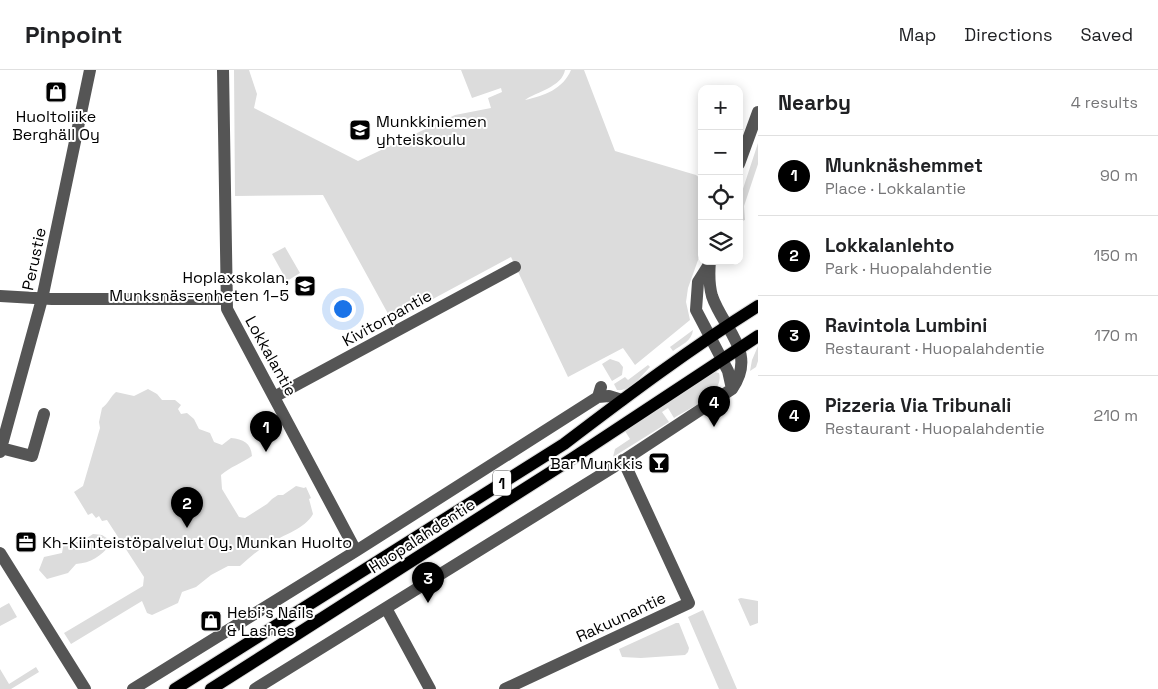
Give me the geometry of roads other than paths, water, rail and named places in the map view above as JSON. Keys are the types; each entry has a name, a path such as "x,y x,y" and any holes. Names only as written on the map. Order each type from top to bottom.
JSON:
{"main road":[{"name":"Huopalahdentie","path":"175,689 564,444 710,337 758,306"},
{"name":"Huopalahdentie","path":"211,689 574,458 758,336"}],"street":[{"name":"Perustie","path":"0,450 42,299 90,70"},
{"name":"Lokkalantie","path":"223,70 227,309 356,551"},
{"path":"743,153 758,112"},
{"path":"708,265 698,282 696,310 723,358 732,389"},
{"path":"255,689 622,460 732,389 741,380 744,371 745,357 743,345 712,297 710,265"},
{"name":"Kivitorpantie","path":"274,397 514,267"},
{"path":"0,296 42,299 226,299"},
{"name":"Huopalahdentie","path":"133,689 356,551 599,392 622,400"},
{"path":"0,450 32,456 44,414"},
{"name":"Rakuunantie","path":"505,689 689,603 622,460"},
{"path":"0,553 85,689"},
{"path":"386,608 430,689"}],"place":[{"name":"Huoltoliike Berghäll Oy","path":"56,92"},
{"name":"Munkkiniemen yhteiskoulu","path":"360,130"},
{"name":"Hoplaxskolan, Munksnäs-enheten 1–5","path":"305,286"},
{"name":"Pizzeria Via Tribunali","path":"714,427"},
{"name":"Munknäshemmet","path":"266,452"},
{"name":"Bar Munkkis","path":"659,463"},
{"name":"Lokkalanlehto","path":"187,528"},
{"name":"Kh-Kiinteistöpalvelut Oy, Munkan Huolto","path":"26,542"},
{"name":"Ravintola Lumbini","path":"428,603"},
{"name":"Hebi’s Nails & Lashes","path":"211,621"}]}
